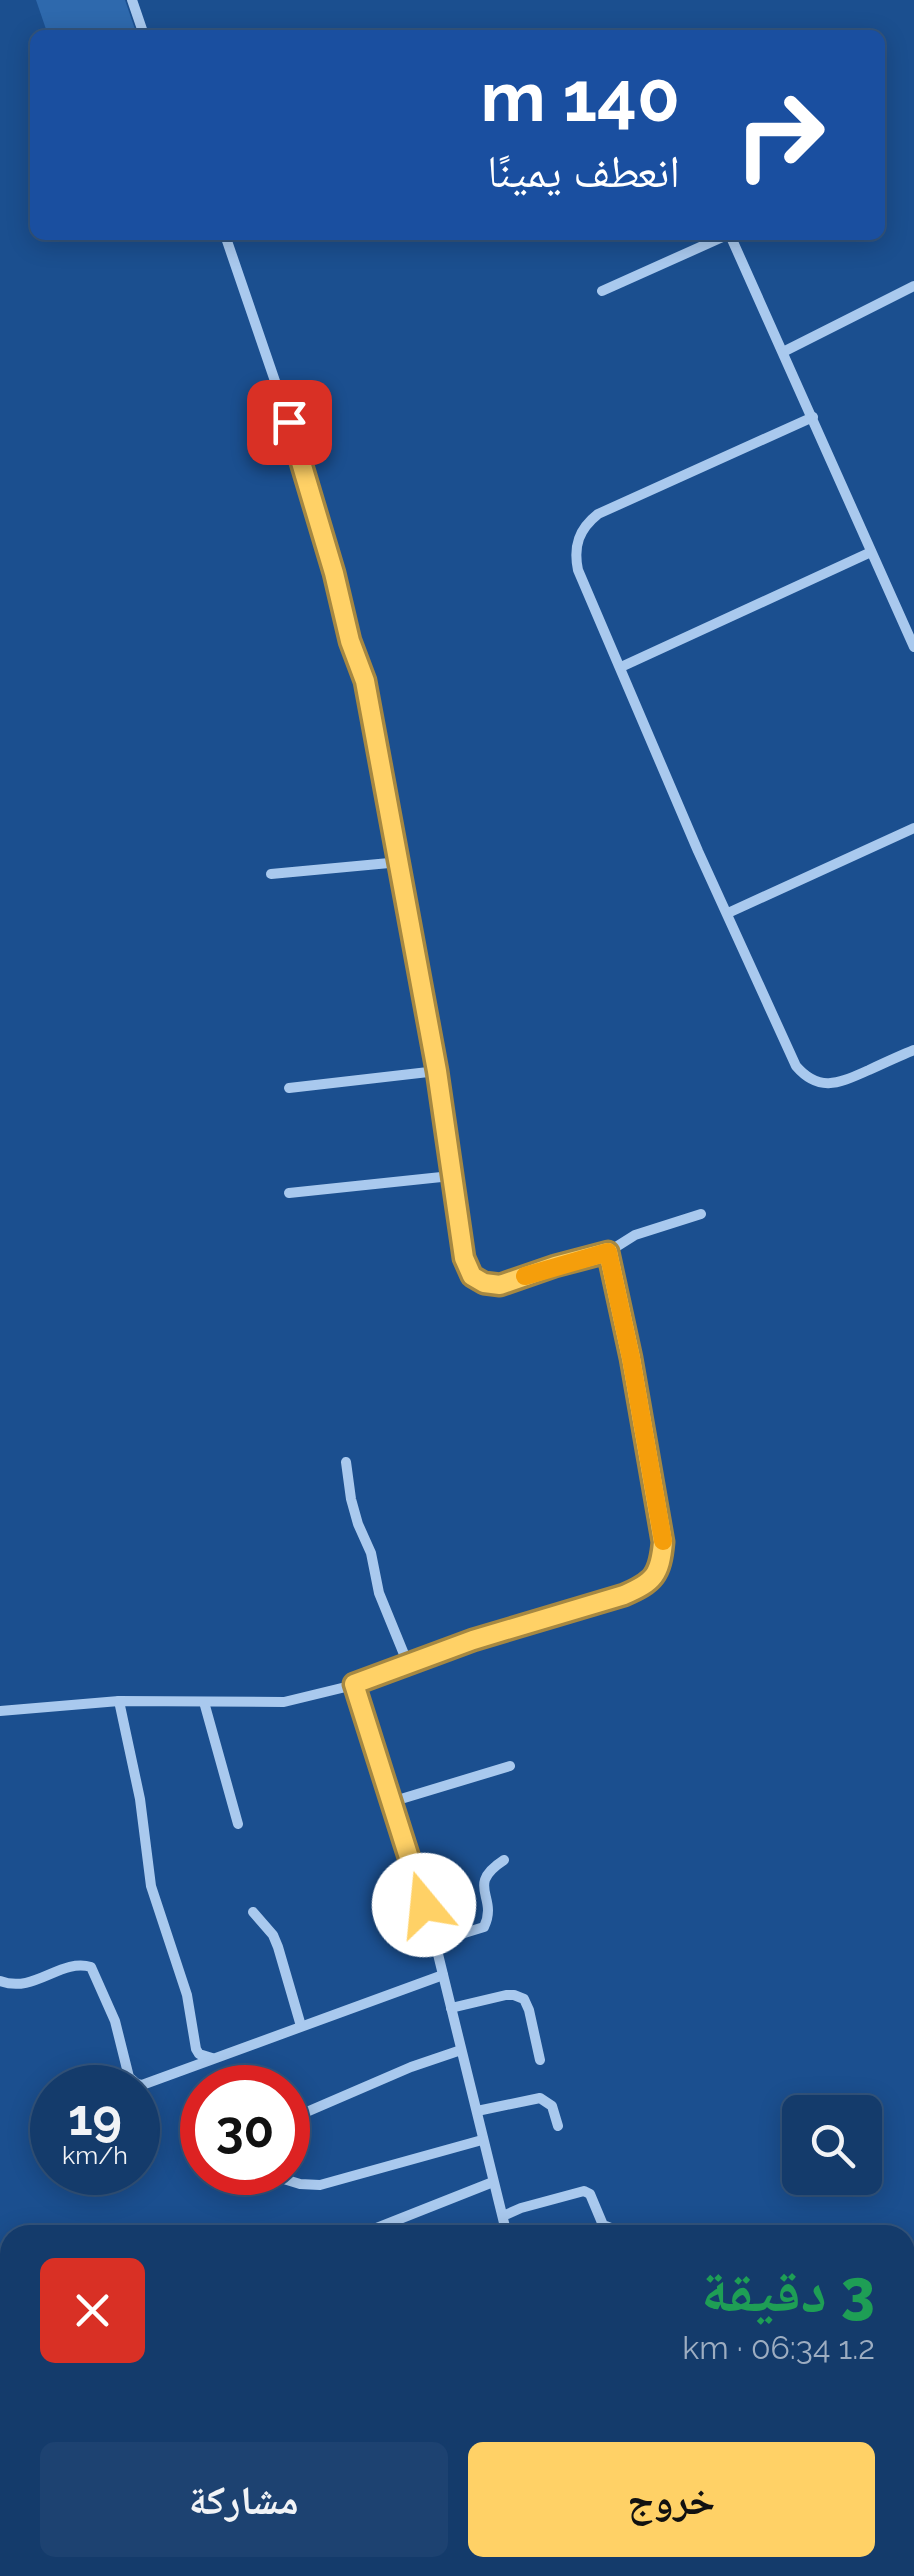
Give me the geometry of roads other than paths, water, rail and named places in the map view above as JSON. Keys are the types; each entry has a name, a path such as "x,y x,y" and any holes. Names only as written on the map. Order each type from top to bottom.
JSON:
{"street":[{"path":"132,0 142,30"},
{"path":"227,240 301,456 350,641 365,681 437,1071 464,1258 472,1276 500,1285 608,1252 635,1236 701,1214"},
{"path":"602,291 717,240"},
{"path":"730,240 914,647"},
{"path":"783,352 914,286"},
{"path":"813,418 598,514 588,522 576,545 578,570 690,833 796,1066 820,1082 839,1083 914,1050"},
{"path":"621,668 871,552"},
{"path":"728,913 914,828"},
{"path":"270,874 400,862"},
{"path":"289,1088 437,1071"},
{"path":"289,1193 451,1176"},
{"path":"0,1712 119,1701 284,1702 354,1684 473,1640 624,1595 648,1584 661,1566 663,1542 608,1252"},
{"path":"346,1462 351,1500 371,1553 379,1593 408,1664"},
{"path":"354,1684 435,1942 505,2225"},
{"path":"119,1701 140,1799 151,1886 187,1995 196,2049 199,2054 213,2058"},
{"path":"204,1702 238,1824"},
{"path":"391,1802 510,1766"},
{"path":"435,1942 484,1927 488,1919 484,1879 488,1870 504,1860"},
{"path":"253,1912 278,1946 301,2026"},
{"path":"0,1981 30,1984 69,1968 90,1968 115,2022 128,2077 137,2084 444,1975"},
{"path":"451,2008 506,1995 524,1999 540,2060"},
{"path":"310,2111 461,2050"},
{"path":"476,2111 540,2098 552,2106 558,2126"},
{"path":"310,2184 320,2185 482,2140"},
{"path":"383,2225 493,2182"},
{"path":"503,2216 584,2192 590,2194 603,2225"}]}
